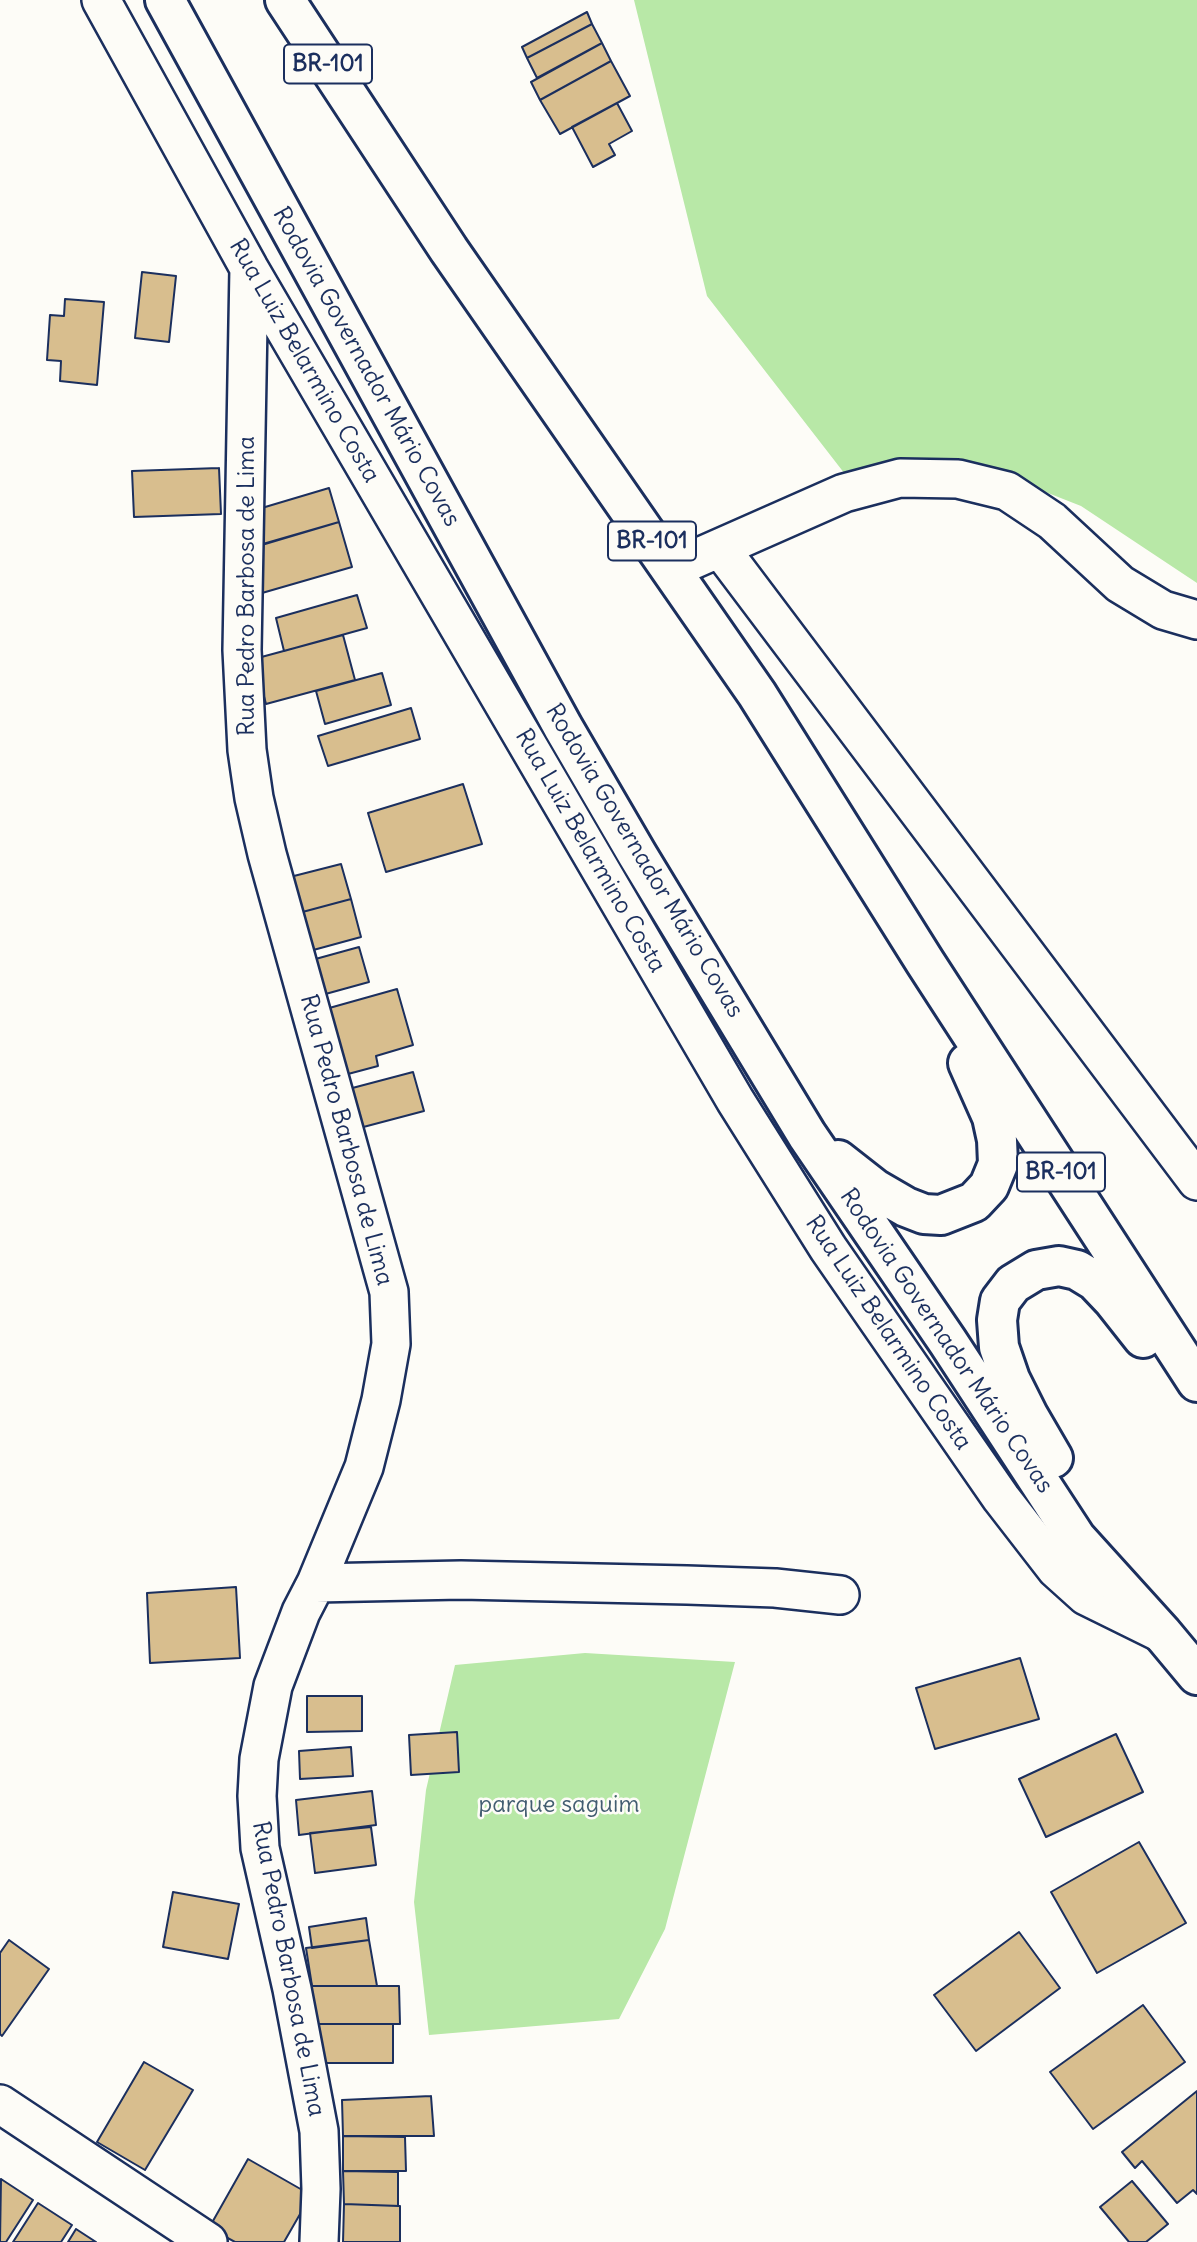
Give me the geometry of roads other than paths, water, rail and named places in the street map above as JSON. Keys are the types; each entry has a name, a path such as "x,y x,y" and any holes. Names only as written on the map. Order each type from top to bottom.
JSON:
{"highway":[{"name":"Rodovia Governador Mário Covas","path":"164,0 563,727 637,855 807,1135 948,1342 1076,1538 1197,1675"},
{"name":"BR-101","path":"289,1 449,250 757,694 925,962 1197,1382"},
{"path":"807,1135 875,1189 924,1214 941,1215 958,1210 974,1202 989,1186 999,1164 992,1117 940,1006 925,962"},
{"path":"1076,1538 1078,1514 1067,1483 1010,1379 999,1347 997,1320 1000,1301 1013,1284 1036,1270 1059,1266 1077,1270 1095,1281 1113,1300 1172,1378 1197,1405"}],"street":[{"name":"Rua Luiz Belarmino Costa","path":"101,0 249,268 735,1100 828,1248 1001,1498 1056,1569 1086,1596 1162,1633"},
{"name":"Rua Pedro Barbosa de Lima","path":"249,268 242,650 249,762 267,854 389,1292 391,1344 364,1466 316,1583 301,1612 273,1686 259,1759 257,1796 260,1849 295,2002 318,2131 321,2189 319,2242"},
{"path":"672,569 844,493 900,478 958,479 1007,491 1052,521 1120,584 1163,610 1197,620"},
{"path":"720,548 1197,1181"},
{"path":"316,1583 461,1580 675,1584 775,1588 840,1595"},
{"path":"0,2104 208,2242"}],"park label":[{"name":"parque saguim","path":"559,1805"}]}
